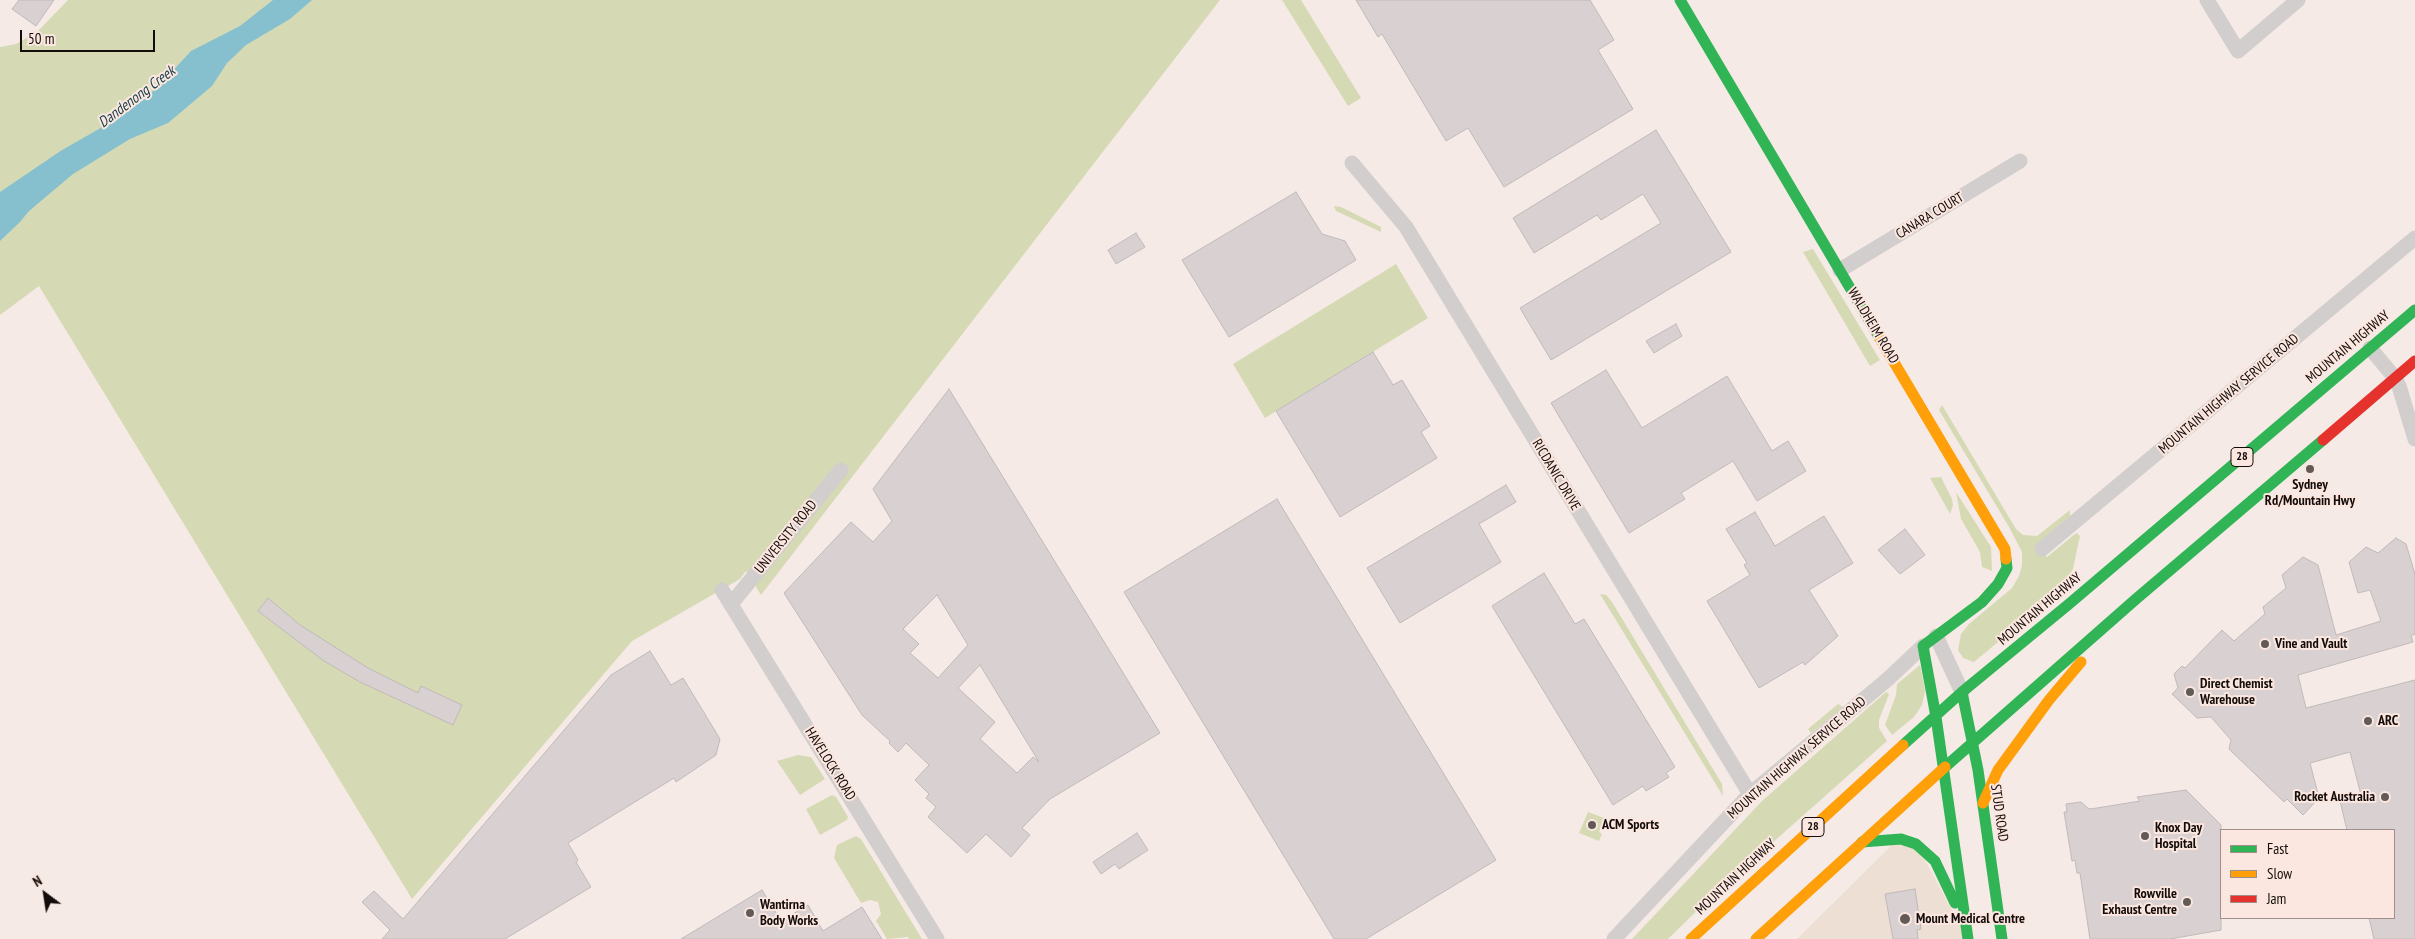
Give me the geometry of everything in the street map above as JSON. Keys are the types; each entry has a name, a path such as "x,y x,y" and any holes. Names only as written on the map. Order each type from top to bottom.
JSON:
{"main road":[{"name":"WALDHEIM ROAD","path":"1680,0 2005,549 2007,568 1998,584 1982,602 1923,646"},
{"name":"MOUNTAIN HIGHWAY","path":"1691,939 1962,692 2070,604 2415,310"},
{"path":"1756,939 1972,742 2415,361"},
{"path":"1983,803 1993,777 2049,700 2136,599"},
{"path":"1923,646 1936,717 1967,934"},
{"name":"STUD ROAD","path":"1962,692 1983,803 2002,939"},
{"path":"1862,842 1901,839 1916,844 1927,851 1939,867 1967,934"}],"street":[{"path":"2207,0 2238,51 2298,0"},
{"name":"CANARA COURT","path":"1840,270 2020,161"},
{"name":"RICDANIC DRIVE","path":"1352,163 1406,227 1750,794"},
{"name":"MOUNTAIN HIGHWAY SERVICE ROAD","path":"2042,548 2415,238"},
{"path":"2370,348 2395,378 2415,440"},
{"name":"UNIVERSITY ROAD","path":"731,604 841,470"},
{"name":"HAVELOCK ROAD","path":"722,590 937,939"},
{"path":"1936,636 1962,692"},
{"name":"MOUNTAIN HIGHWAY SERVICE ROAD","path":"1614,939 1750,794 1877,688 1923,646"}],"shaded area":[{"path":"1898,839 1916,844 1968,939 1797,939"}],"green space":[{"path":"68,0 1220,0 761,595 746,571 740,579 632,641 412,899 39,286 0,315 0,47 16,44 38,31"},
{"path":"1282,0 1301,0 1361,98 1348,106"},
{"path":"1334,206 1341,207 1381,227 1381,232 1336,211"},
{"path":"1813,249 1880,360 1870,366 1803,252"},
{"path":"1396,264 1428,318 1265,418 1233,364"},
{"path":"1942,405 2016,529 2023,535 2037,536 2070,510 2070,516 2036,545 2047,557 2075,534 2077,533 2080,536 2073,569 2058,592 1974,662 1963,658 1958,650 1961,634 1969,624 2012,588 2019,576 2022,565 2022,552 1939,410"},
{"path":"1941,477 1952,499 1953,505 1950,514 1930,478"},
{"path":"1956,492 1991,547 1992,571 1982,567 1980,552 1961,519"},
{"path":"1600,594 1606,595 1612,602 1722,784 1723,796"},
{"path":"1920,665 1925,691 1922,705 1914,717 1892,735 1885,725 1896,695 1897,684"},
{"path":"1886,692 1889,694 1879,720 1879,728 1887,741 1708,900 1668,939 1632,939 1762,801"},
{"path":"1838,704 1843,707 1811,733 1808,729"},
{"path":"798,755 811,757 825,779 800,795 777,761"},
{"path":"832,795 836,797 848,817 847,820 820,835 806,809"},
{"name":"ACM Sports","path":"1588,812 1604,818 1599,832 1602,834 1599,841 1579,833"},
{"path":"856,836 861,839 922,939 909,939 908,937 887,939 876,921 881,914 878,902 870,900 861,903 834,858 837,845"}],"water":[{"path":"273,0 312,0 290,19 246,45 227,63 212,86 168,123 130,139 73,174 29,211 0,241 0,192 62,150 99,129 122,109 155,90 191,51 240,26"}],"building":[{"path":"19,0 54,0 36,26 12,9"},
{"path":"1356,0 1590,0 1614,40 1598,50 1633,109 1504,187 1468,128 1446,141 1382,34 1378,37"},
{"path":"1656,130 1731,252 1551,360 1520,308 1661,223 1643,194 1601,220 1597,215 1534,253 1513,218"},
{"path":"1296,192 1322,234 1345,241 1356,260 1229,337 1182,260"},
{"path":"1136,233 1145,247 1116,264 1108,250"},
{"path":"1676,324 1682,336 1654,353 1646,341"},
{"path":"1373,352 1393,385 1402,380 1430,426 1421,432 1437,458 1340,517 1276,411"},
{"path":"1606,370 1642,428 1727,376 1772,451 1788,441 1806,471 1757,501 1733,461 1681,493 1685,499 1629,533 1551,403"},
{"path":"949,389 1160,733 1050,799 1022,828 1030,835 1011,857 986,834 967,853 928,817 936,807 926,798 929,794 915,780 929,765 906,743 898,752 889,743 890,741 862,715 784,593 851,522 873,542 892,521 873,489","holes":["937,595 968,645 938,678 910,653 919,644 903,629","980,665 1039,762 1033,757 1017,773 980,739 995,722 958,688"]},
{"path":"1506,485 1516,502 1479,524 1501,562 1400,623 1367,568"},
{"path":"1277,499 1496,860 1366,939 1334,939 1124,592"},
{"path":"1755,512 1775,546 1824,516 1853,563 1809,590 1838,636 1805,665 1803,662 1759,688 1707,601 1750,575 1744,565 1747,563 1726,529"},
{"path":"1905,529 1925,555 1900,574 1878,550"},
{"path":"2396,538 2406,544 2415,574 2415,634 2411,636 2413,642 2298,675 2306,708 2415,680 2415,939 2374,939 2369,919 2395,919 2395,829 2347,829 2340,801 2361,795 2350,752 2310,763 2319,798 2303,815 2287,799 2284,802 2229,749 2231,740 2211,717 2197,718 2172,694 2178,688 2174,674 2182,666 2185,668 2222,630 2234,641 2265,614 2263,607 2286,588 2282,575 2303,557 2318,565 2336,635 2381,621 2370,590 2358,593 2349,562 2366,547 2378,553"},
{"path":"1544,573 1575,624 1584,619 1675,767 1666,773 1669,777 1646,791 1643,786 1613,805 1492,606"},
{"path":"268,598 300,625 368,668 418,693 421,686 462,705 453,725 360,682 324,661 258,611"},
{"path":"650,651 671,685 683,678 720,739 716,755 676,782 674,778 568,843 578,860 576,862 591,887 505,939 382,939 390,930 362,902 374,891 403,919 611,675"},
{"path":"2186,790 2221,825 2221,930 2170,939 2090,939 2080,873 2077,873 2075,860 2072,861 2064,812 2067,812 2066,804 2081,802 2089,809 2140,801 2137,797"},
{"path":"1137,833 1148,850 1119,869 1115,864 1101,874 1093,862"},
{"name":"Mount Medical Centre","path":"1915,889 1921,929 1917,930 1918,939 1893,939 1885,894"},
{"name":"Wantirna Body Works","path":"762,890 781,921 808,905 823,931 862,907 882,939 681,939"}],"traffic: fast":[{"path":"1680,0 1879,337"},
{"path":"1903,745 1962,692 2069,604 2415,310"},
{"path":"1945,767 2136,599 2323,440"},
{"path":"1936,717 1923,646 1982,602 1998,584 2007,568 2006,559"},
{"path":"1962,692 1978,770 2002,939"},
{"path":"1936,717 1968,939"},
{"path":"1862,842 1901,839 1916,844 1935,861 1955,903"}],"traffic: slow":[{"path":"1879,337 2005,549 2006,559"},
{"path":"1983,803 1998,770 2049,700 2081,662"},
{"path":"1691,939 1903,745"},
{"path":"1756,939 1945,767"}],"traffic: jam":[{"path":"2323,440 2415,361"}],"place":[{"name":"Sydney Rd/Mountain Hwy","path":"2310,469"},
{"name":"Vine and Vault","path":"2265,644"},
{"name":"Direct Chemist Warehouse","path":"2190,692"},
{"name":"ARC","path":"2368,721"},
{"name":"Rocket Australia","path":"2385,797"},
{"name":"ACM Sports","path":"1592,825"},
{"name":"Knox Day Hospital","path":"2145,836"},
{"name":"Rowville Exhaust Centre","path":"2187,902"},
{"name":"Wantirna Body Works","path":"750,913"},
{"name":"Mount Medical Centre","path":"1905,919"}],"water label":[{"name":"Dandenong Creek","path":"137,97"}]}
